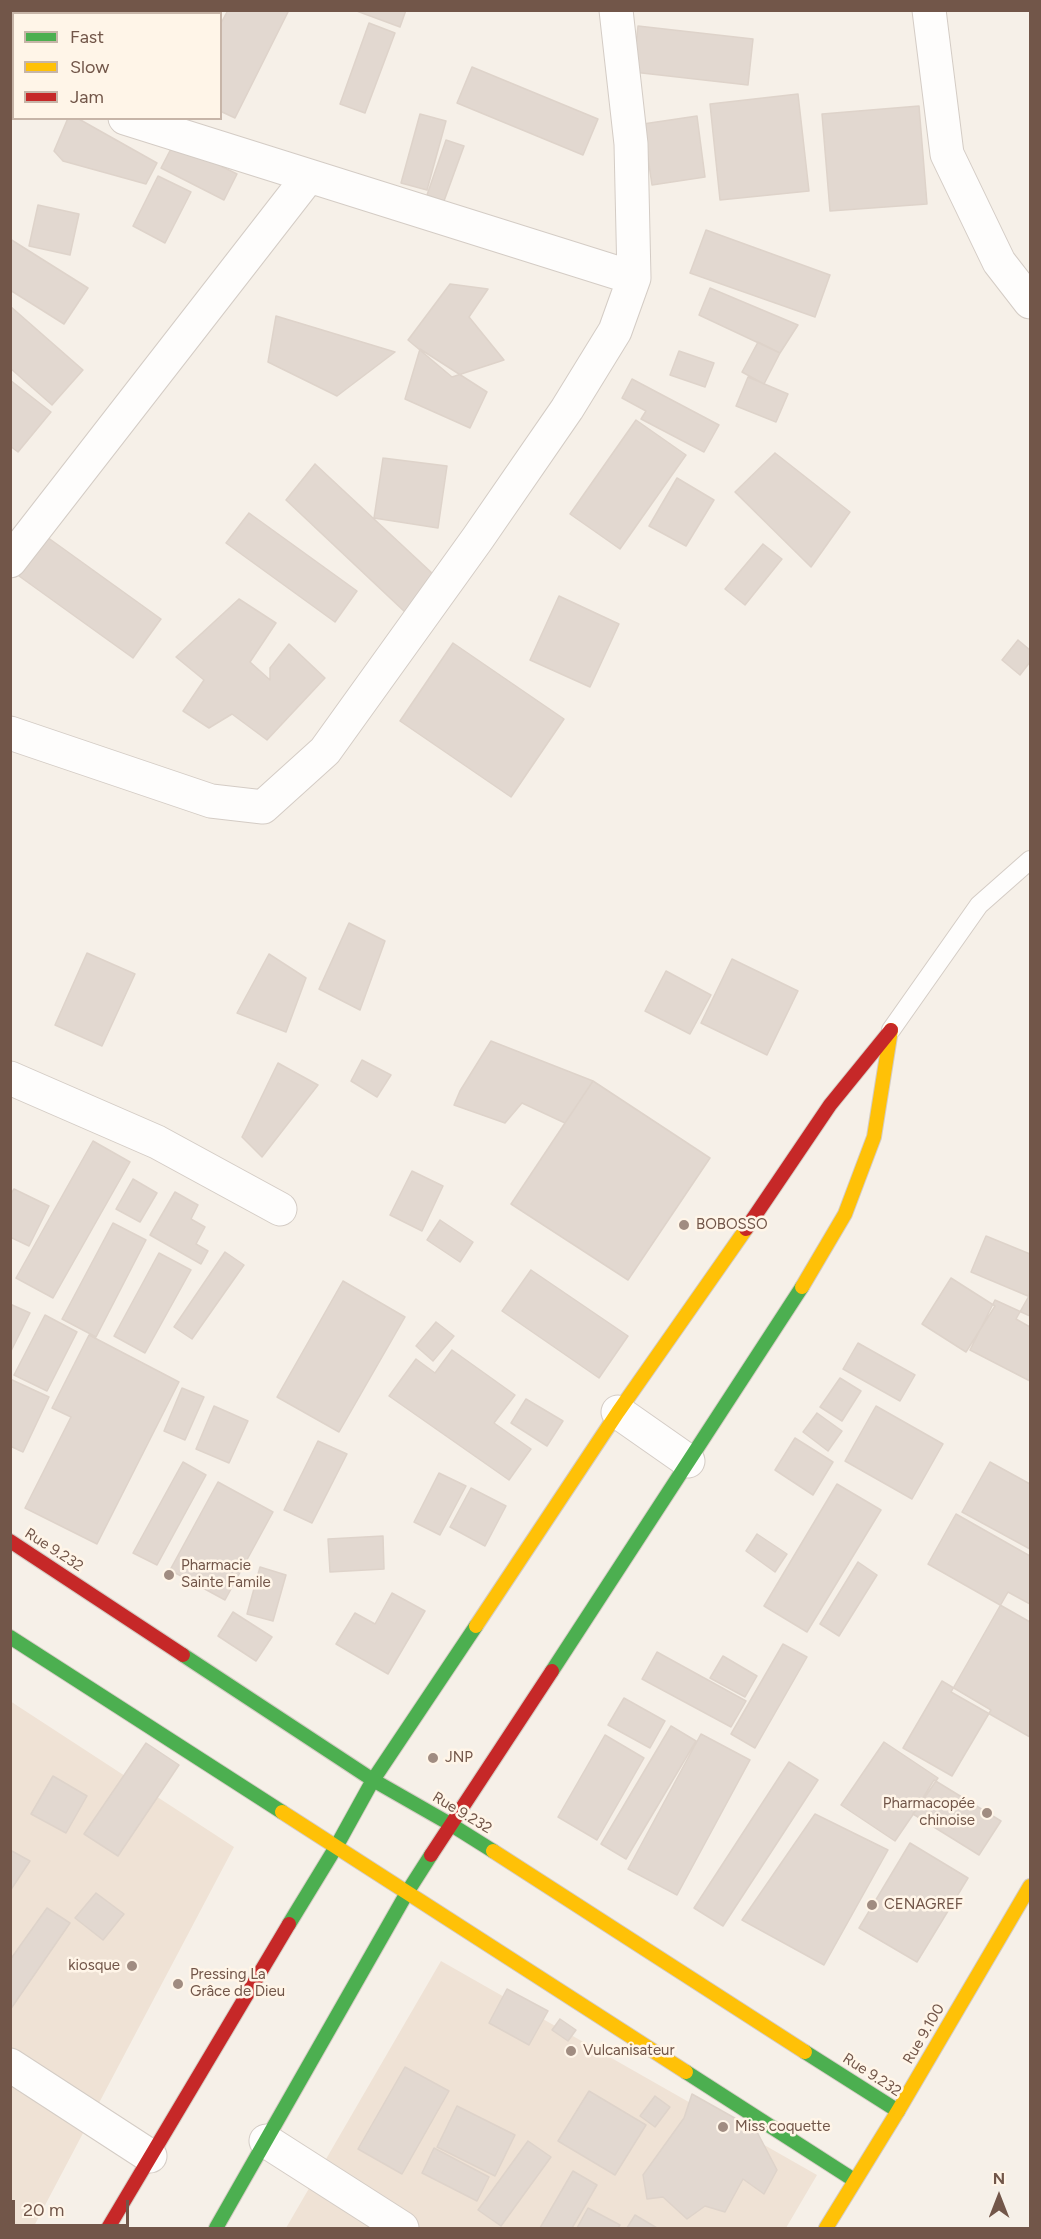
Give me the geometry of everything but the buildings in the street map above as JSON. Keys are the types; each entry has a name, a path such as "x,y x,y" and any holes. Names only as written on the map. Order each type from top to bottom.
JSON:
{"street":[{"path":"10,733 211,801 263,807 325,751 567,409 615,331 634,278 631,144 616,10"},
{"path":"928,10 947,154 999,261 1030,302"},
{"path":"131,120 634,278"},
{"path":"10,561 309,176"},
{"path":"108,2229 336,1847 373,1780 618,1412 718,1271 830,1104 891,1030"},
{"path":"216,2229 408,1891 796,1298 845,1214 874,1137 891,1030"},
{"path":"10,1078 157,1142 280,1209"},
{"path":"618,1412 688,1461"},
{"name":"Rue 9.232","path":"10,1541 373,1780 450,1824 898,2111"},
{"path":"10,1636 854,2180"},
{"name":"Rue 9.100","path":"825,2229 898,2111 1030,1886"},
{"path":"10,2065 150,2156"},
{"path":"266,2141 402,2229"}],"lane":[{"path":"891,1030 979,905 1030,860"}],"shaded area":[{"path":"10,1701 234,1847 33,2228 10,2228"},
{"path":"441,1961 817,2175 786,2228 286,2228"}],"traffic: fast":[{"path":"552,1671 802,1287"},
{"path":"289,1924 373,1780 476,1626"},
{"path":"10,1637 282,1812"},
{"path":"183,1655 373,1780 493,1851"},
{"path":"216,2228 408,1891 431,1855"},
{"path":"805,2052 898,2111"},
{"path":"686,2072 854,2180"}],"traffic: slow":[{"path":"802,1287 845,1214 874,1137 891,1030"},
{"path":"476,1626 618,1412 746,1229"},
{"path":"282,1812 686,2072"},
{"path":"493,1851 805,2052"},
{"path":"826,2228 898,2111 1030,1886"}],"traffic: jam":[{"path":"746,1229 830,1105 891,1030"},
{"path":"10,1541 183,1655"},
{"path":"431,1855 552,1671"},
{"path":"108,2228 289,1924"}],"place":[{"name":"BOBOSSO","path":"684,1225"},
{"name":"Pharmacie Sainte Famile","path":"169,1575"},
{"name":"JNP","path":"433,1758"},
{"name":"Pharmacopée chinoise","path":"987,1813"},
{"name":"CENAGREF","path":"872,1905"},
{"name":"kiosque","path":"132,1966"},
{"name":"Pressing La Grâce de Dieu","path":"178,1984"},
{"name":"Vulcanisateur","path":"571,2051"},
{"name":"Miss coquette","path":"723,2127"}]}
